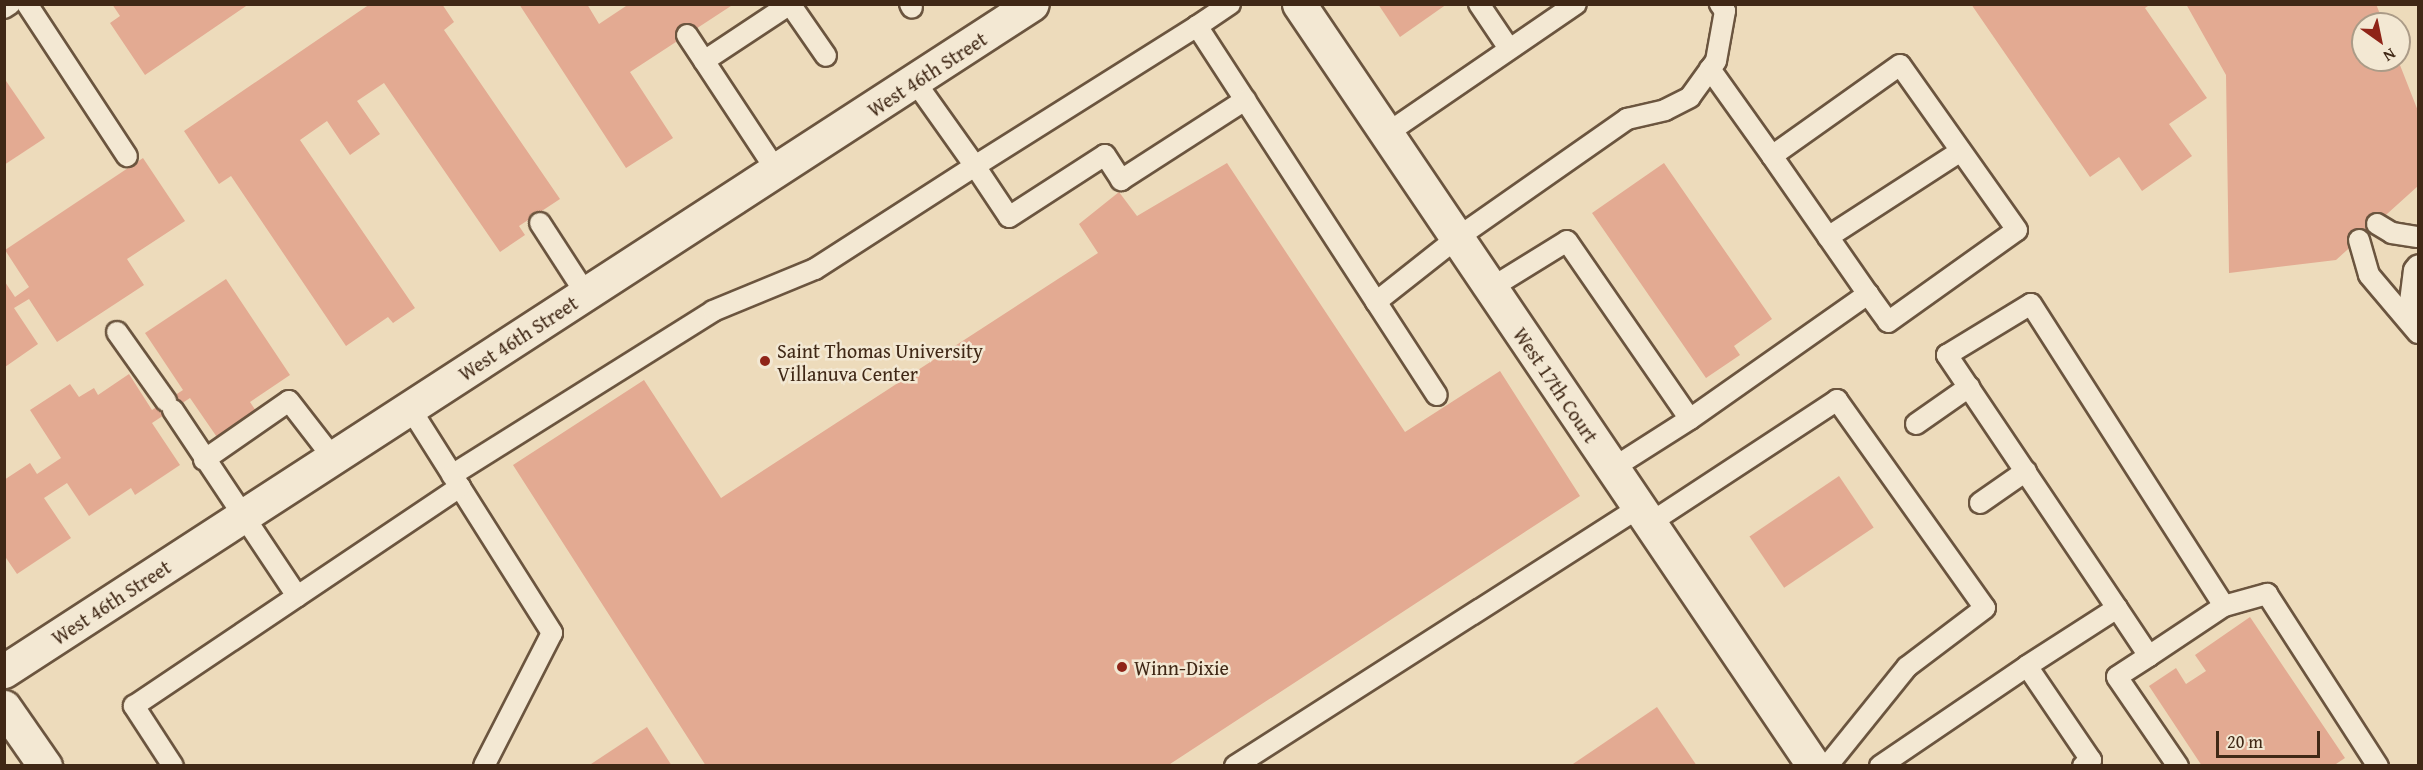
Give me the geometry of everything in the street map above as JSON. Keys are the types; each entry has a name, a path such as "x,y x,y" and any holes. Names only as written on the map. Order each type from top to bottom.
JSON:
{"street":[{"name":"West 17th Court","path":"1299,4 1814,765"},
{"name":"West 46th Street","path":"4,671 776,170 916,83 1023,7"},
{"path":"4,707 45,765"}],"lane":[{"path":"4,8 10,4"},
{"path":"27,4 127,156"},
{"path":"704,61 790,4 826,56"},
{"path":"173,765 134,706 297,596 456,481 713,311 814,269 1230,4"},
{"path":"1479,4 1508,48"},
{"path":"1386,134 1508,48 1576,4"},
{"path":"1376,302 1457,238 1627,118 1665,110 1690,97 1716,61 1725,11 1720,4"},
{"path":"1197,26 1437,395"},
{"path":"687,35 776,170"},
{"path":"1710,69 1888,322 2017,230 1900,65 1772,156"},
{"path":"916,83 1009,217 1105,155 1121,180 1245,100"},
{"path":"1828,237 1961,151"},
{"path":"540,224 586,294"},
{"path":"2376,224 2392,233 2418,237"},
{"path":"2359,240 2369,275 2413,326"},
{"path":"1491,288 1567,241 1690,419"},
{"path":"2413,326 2414,270 2418,265"},
{"path":"1613,468 1690,419 1868,294"},
{"path":"2149,656 1947,355 2031,304 2224,606"},
{"path":"117,332 169,405 297,596"},
{"path":"1916,424 1969,387"},
{"path":"1234,765 1837,400 1985,608 1907,667 1827,765"},
{"path":"204,460 289,401 333,458"},
{"path":"410,408 552,633 484,765"},
{"path":"1980,503 2025,471"},
{"path":"2178,765 2117,677 2224,606 2267,594 2378,765"},
{"path":"1880,765 2027,666 2117,609"},
{"path":"2027,666 2091,760 2084,765"}],"building":[{"path":"112,4 249,4 145,75 110,23 120,16"},
{"path":"370,4 442,4 454,22 444,30 560,199 519,226 525,235 500,252 384,83 357,101 380,134 350,155 327,121 300,140 415,308 393,323 388,317 346,346 231,176 219,184 184,131"},
{"path":"519,4 587,4 599,24 629,4 734,4 630,72 673,138 626,168"},
{"path":"1378,4 1447,4 1400,37"},
{"path":"1971,4 2151,4 2145,8 2207,98 2169,124 2192,156 2142,191 2119,157 2090,177"},
{"path":"2186,4 2376,4 2379,12 2351,12 2351,72 2403,72 2418,111 2418,186 2336,260 2229,273 2226,75"},
{"path":"4,78 45,138 4,165"},
{"path":"143,158 185,221 127,259 144,285 57,342 29,299 14,308 38,344 5,367 5,282 15,297 29,287 5,250"},
{"path":"1227,163 1405,432 1500,371 1580,496 1167,766 706,766 513,465 644,380 721,498 1098,253 1079,224 1119,192 1137,216"},
{"path":"1664,163 1772,319 1734,346 1740,355 1706,378 1592,213"},
{"path":"226,279 290,375 250,402 260,417 221,443 190,398 152,423 180,465 135,495 131,488 89,516 67,483 44,498 71,538 17,574 4,555 4,480 30,463 37,474 61,458 30,410 70,384 79,397 94,388 98,395 129,374 152,410 183,390 145,333"},
{"path":"1839,476 1874,527 1784,588 1749,536"},
{"path":"2250,617 2345,758 2333,766 2202,766 2149,686 2176,668 2186,684 2206,671 2195,655"},
{"path":"1657,707 1697,766 1570,766"},
{"path":"647,727 672,766 588,766"}],"place":[{"name":"Saint Thomas University Villanuva Center","path":"765,361"},
{"name":"Winn-Dixie","path":"1122,667"}]}
